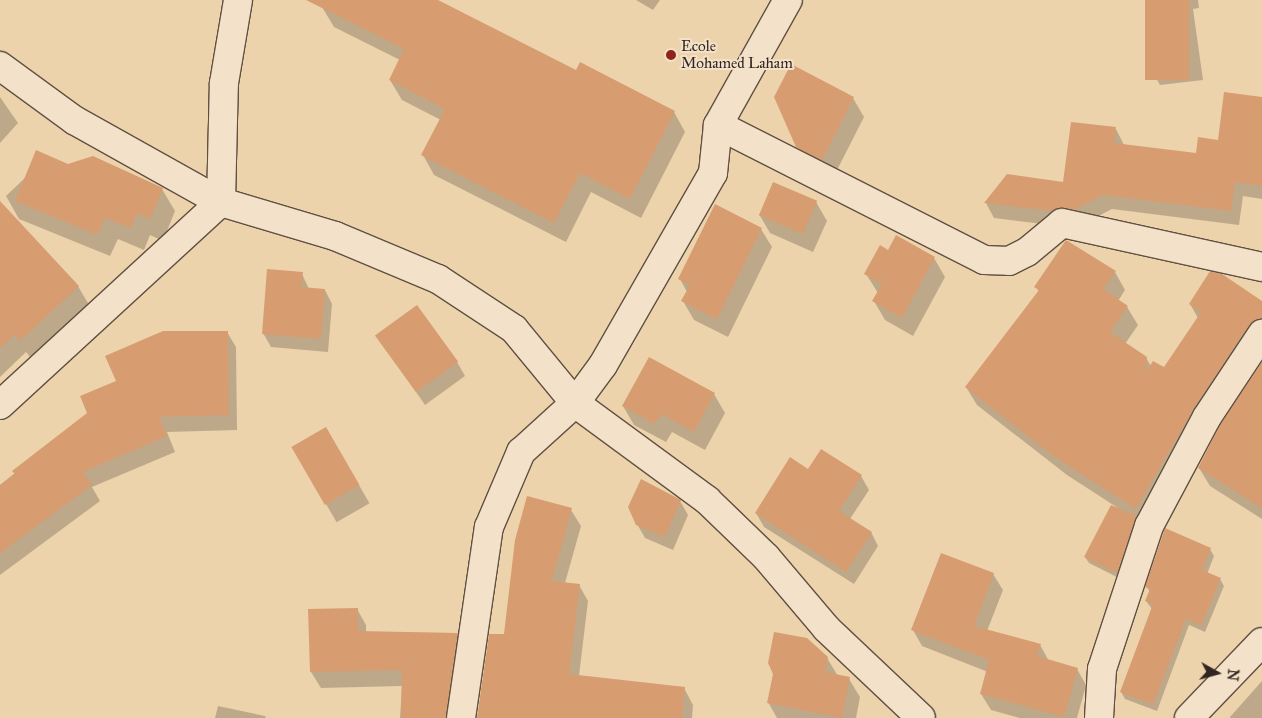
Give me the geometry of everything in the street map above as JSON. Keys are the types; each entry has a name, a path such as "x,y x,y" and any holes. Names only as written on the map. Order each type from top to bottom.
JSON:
{"street":[{"path":"0,405 221,202 224,83 238,0"},
{"path":"462,718 489,527 521,452 574,403 603,365 713,173 718,125 788,0"},
{"path":"0,66 74,120 221,202 335,236 438,279 514,329 574,403 707,500 766,557 827,629 921,718"},
{"path":"718,125 984,260 1009,261 1027,252 1062,223 1262,267"},
{"path":"1099,718 1102,669 1150,526 1207,416 1262,334"},
{"path":"1189,718 1262,642"}],"building":[{"path":"306,0 438,0 576,70 580,62 675,111 630,199 580,173 554,223 421,155 445,109 389,80 404,49"},
{"path":"1145,0 1189,0 1189,80 1145,80"},
{"path":"791,64 854,97 822,160 796,147 774,97"},
{"path":"1224,92 1262,97 1262,186 1235,182 1231,211 1103,195 1074,210 1059,208 1052,211 984,203 1007,174 1063,182 1071,122 1116,127 1114,143 1196,153 1198,137 1218,140"},
{"path":"36,150 68,164 93,156 163,188 150,219 137,213 131,228 105,218 97,235 15,201"},
{"path":"773,182 817,201 803,234 759,215"},
{"path":"0,201 79,286 20,341 15,334 0,348"},
{"path":"715,204 762,228 717,319 681,301 690,285 678,279"},
{"path":"896,235 935,257 902,318 872,301 882,284 864,274 880,245 888,250"},
{"path":"1066,240 1116,271 1103,289 1128,306 1110,332 1147,357 1145,373 1153,361 1164,367 1201,312 1189,304 1210,271 1222,274 1262,301 1262,319 1249,325 1194,408 1136,509 1055,457 965,387 1039,290 1034,287"},
{"path":"267,269 303,272 301,287 325,289 321,339 262,334"},
{"path":"417,305 458,362 416,392 375,336"},
{"path":"163,331 228,331 229,415 159,417 167,436 83,472 92,485 0,553 0,485 15,474 12,471 87,413 80,396 116,381 105,356"},
{"path":"649,357 715,393 694,432 661,414 655,424 622,406"},
{"path":"1262,362 1262,508 1198,468 1220,425"},
{"path":"326,427 360,485 325,505 291,447"},
{"path":"821,449 862,475 839,511 872,532 846,572 755,513 790,457 808,469"},
{"path":"641,479 681,500 665,537 636,525 628,507"},
{"path":"527,496 572,508 552,581 580,584 569,674 685,687 682,718 477,718 489,634 504,634 515,540"},
{"path":"1111,505 1137,516 1117,573 1084,557"},
{"path":"1165,528 1211,548 1202,570 1221,578 1201,625 1186,619 1153,704 1120,692 1153,604 1145,601 1150,589 1145,587"},
{"path":"941,553 994,573 974,626 1041,644 1037,656 1078,668 1064,717 980,694 989,660 911,630"},
{"path":"358,608 358,631 458,633 446,718 401,718 402,670 310,672 308,609"},
{"path":"774,632 807,638 828,657 825,672 850,677 842,718 767,703 773,674 768,663"}],"place":[{"name":"Ecole Mohamed Laham","path":"671,55"}]}
